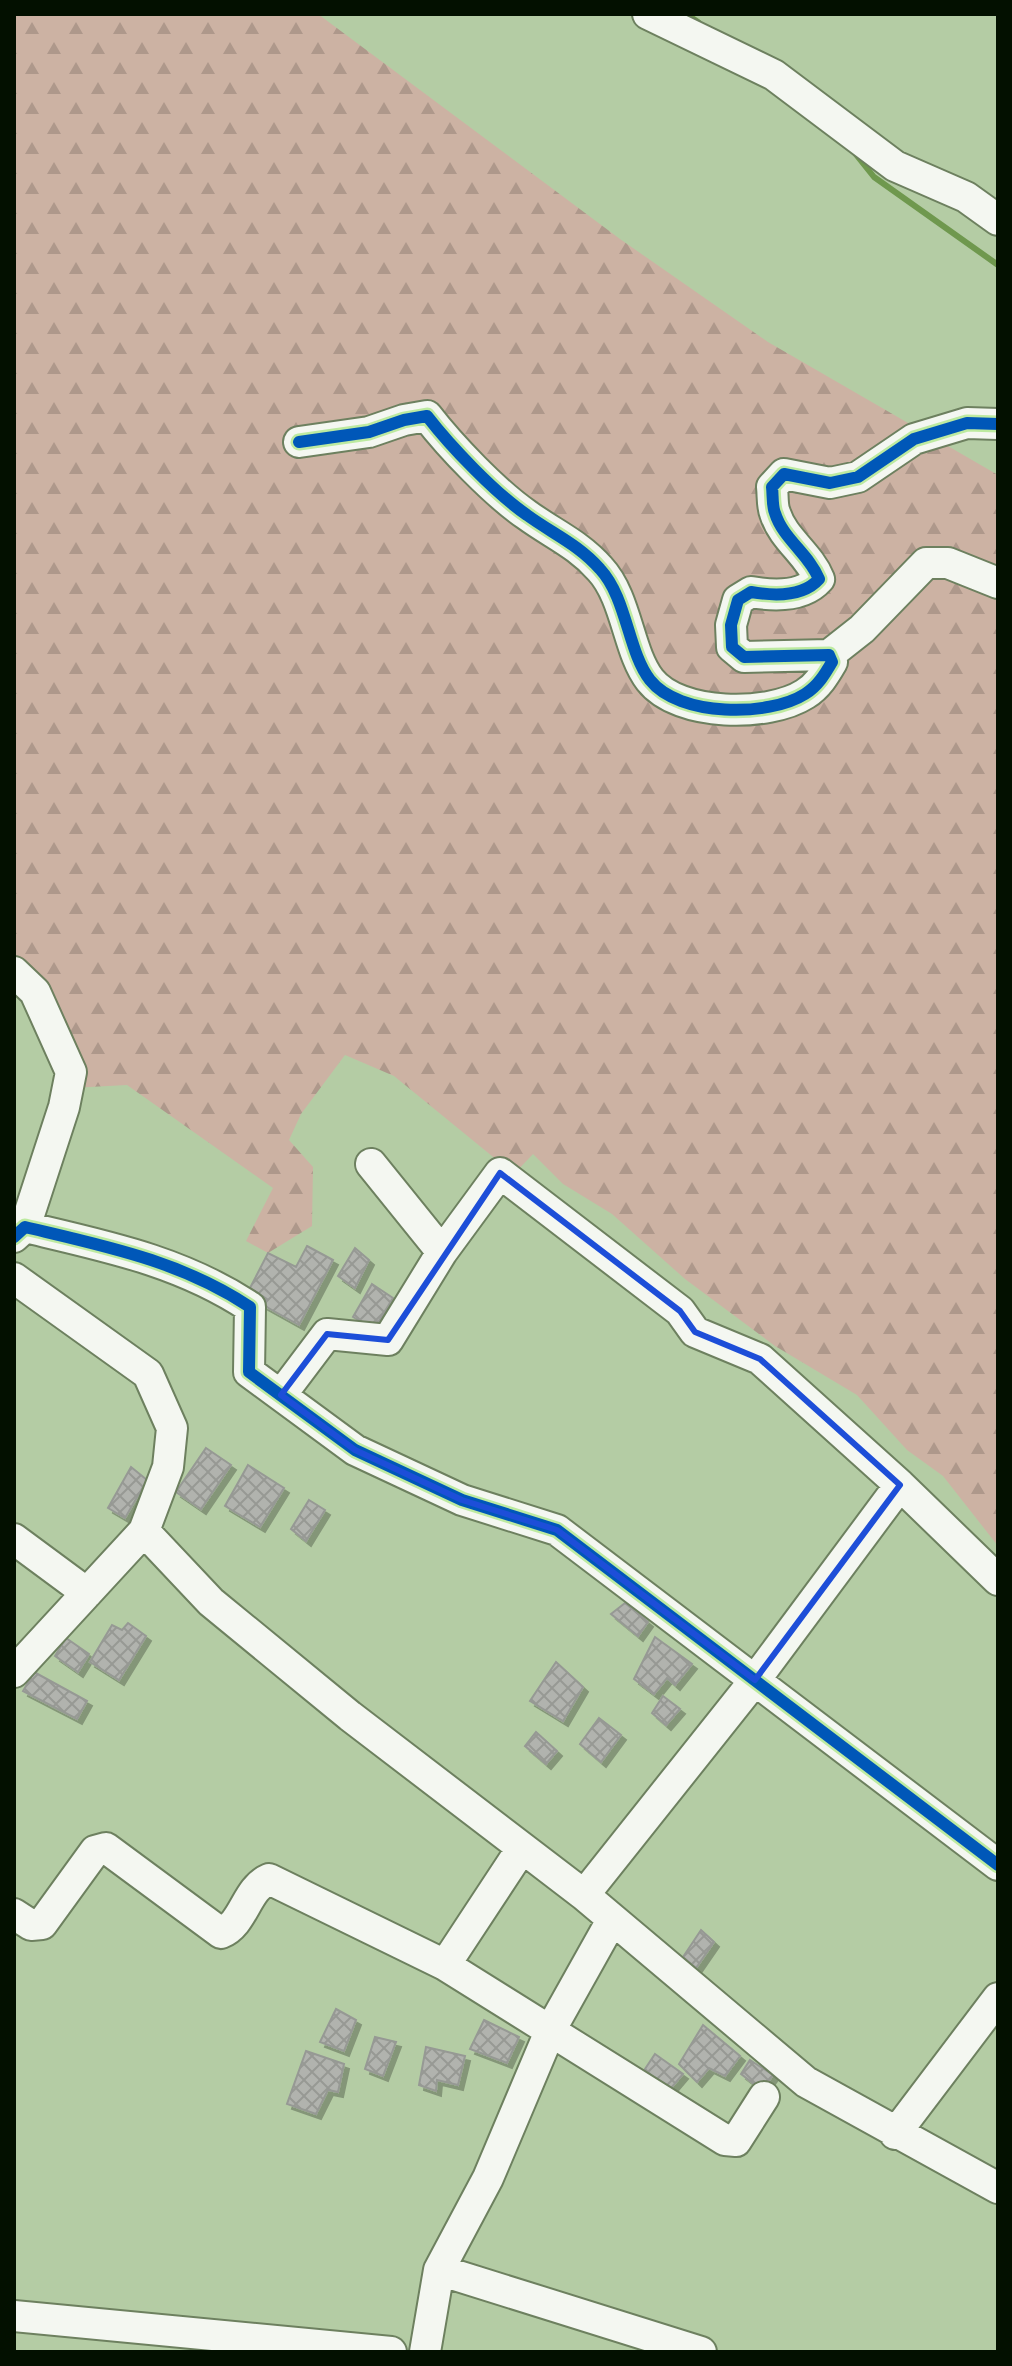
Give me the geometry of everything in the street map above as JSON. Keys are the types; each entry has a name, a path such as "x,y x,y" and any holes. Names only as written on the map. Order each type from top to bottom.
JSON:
{"street":[{"path":"648,14 774,75 895,166 966,197 998,220"},
{"path":"299,442 369,432 427,416 443,436 527,515 565,536 602,571 620,604 650,680 672,697 710,708 768,710 805,694 822,680 832,662 829,655"},
{"path":"998,424 967,423 914,439 858,477 830,483 784,474 772,487 775,514 793,543 812,562 819,579 809,590 770,595 751,592 738,600 731,625 732,647 744,657 766,659 829,655 862,629 926,563 948,563 998,583"},
{"path":"14,972 35,992 71,1072 64,1107 20,1232 148,1256 216,1284 250,1307 249,1372 355,1450 462,1500 557,1530 998,1865"},
{"path":"371,1164 442,1252"},
{"path":"281,1395 327,1334 388,1340 442,1252 500,1173 680,1311 695,1332 760,1359 900,1485 998,1580"},
{"path":"14,1278 148,1374 172,1428 168,1467 144,1531 14,1672"},
{"path":"584,1895 755,1680 900,1485"},
{"path":"144,1531 211,1602 584,1895 806,2082 895,2134 998,2188"},
{"path":"14,1539 87,1593"},
{"path":"14,1914 31,1925 42,1924 95,1851 106,1848 221,1933 230,1930 260,1883 269,1879 445,1965 725,2140 736,2141 764,2097"},
{"path":"445,1965 522,1848"},
{"path":"425,2352 439,2270 488,2178 551,2029 612,1920"},
{"path":"895,2134 998,1998"},
{"path":"439,2270 701,2352"},
{"path":"14,2316 391,2352"}],"highlighted area":[{"path":"500,1173 680,1311 695,1332 760,1359 900,1485 755,1680 557,1530 462,1500 355,1450 281,1395 327,1334 388,1340"}],"green space":[{"path":"14,14 318,14 620,239 768,342 998,475 998,1546 943,1476 907,1450 857,1395 775,1346 685,1279 612,1214 563,1184 533,1154 514,1174 394,1076 345,1055 301,1114 289,1140 313,1167 312,1226 268,1253 246,1241 273,1188 127,1085 71,1088 29,1010 14,994"}],"building":[{"path":"307,1246 333,1260 299,1325 263,1305 267,1299 250,1288 268,1253 296,1267"},
{"path":"355,1248 369,1260 355,1288 338,1276"},
{"path":"372,1284 393,1298 374,1329 353,1317"},
{"path":"206,1448 231,1465 201,1509 176,1492"},
{"path":"248,1465 284,1488 260,1527 225,1506"},
{"path":"131,1467 147,1480 125,1518 108,1508"},
{"path":"309,1500 325,1510 306,1541 291,1529"},
{"path":"625,1603 648,1622 638,1636 611,1614"},
{"path":"128,1623 146,1636 119,1680 90,1662 112,1625 122,1630"},
{"path":"655,1637 692,1664 675,1685 667,1678 654,1694 634,1679"},
{"path":"66,1638 89,1654 78,1672 55,1656"},
{"path":"556,1662 583,1687 563,1721 530,1701"},
{"path":"34,1672 87,1701 77,1719 23,1691"},
{"path":"663,1696 680,1709 666,1725 652,1713"},
{"path":"599,1718 621,1735 601,1762 580,1744"},
{"path":"536,1732 557,1751 546,1764 525,1746"},
{"path":"701,1930 714,1942 696,1968 683,1957"},
{"path":"336,2009 356,2020 344,2051 320,2042"},
{"path":"484,2020 519,2037 507,2063 470,2049"},
{"path":"703,2025 740,2056 725,2076 709,2068 697,2082 679,2064"},
{"path":"375,2037 396,2042 383,2076 365,2069"},
{"path":"426,2047 465,2056 458,2085 437,2080 436,2091 419,2085"},
{"path":"306,2051 344,2064 338,2092 328,2090 316,2114 287,2104"},
{"path":"655,2054 683,2074 666,2094 641,2075"},
{"path":"750,2060 773,2075 762,2090 741,2074"}],"waterway":[{"path":"686,14 698,22"},
{"path":"854,152 874,177 998,265"}],"cycle path":[{"path":"299,442 369,432 427,416 501,495 574,546 600,569 616,595 637,655 650,680 681,701 725,710 770,707 789,702 817,684 832,662 829,655 744,657 732,647 731,625 738,600 751,592 797,592 819,579 779,522 773,507 772,487 784,474 830,483 858,477 914,439 967,423 998,424"},
{"path":"14,1237 25,1227 142,1257 197,1278 250,1307 249,1372 355,1450 462,1500 557,1530 998,1865"}]}
